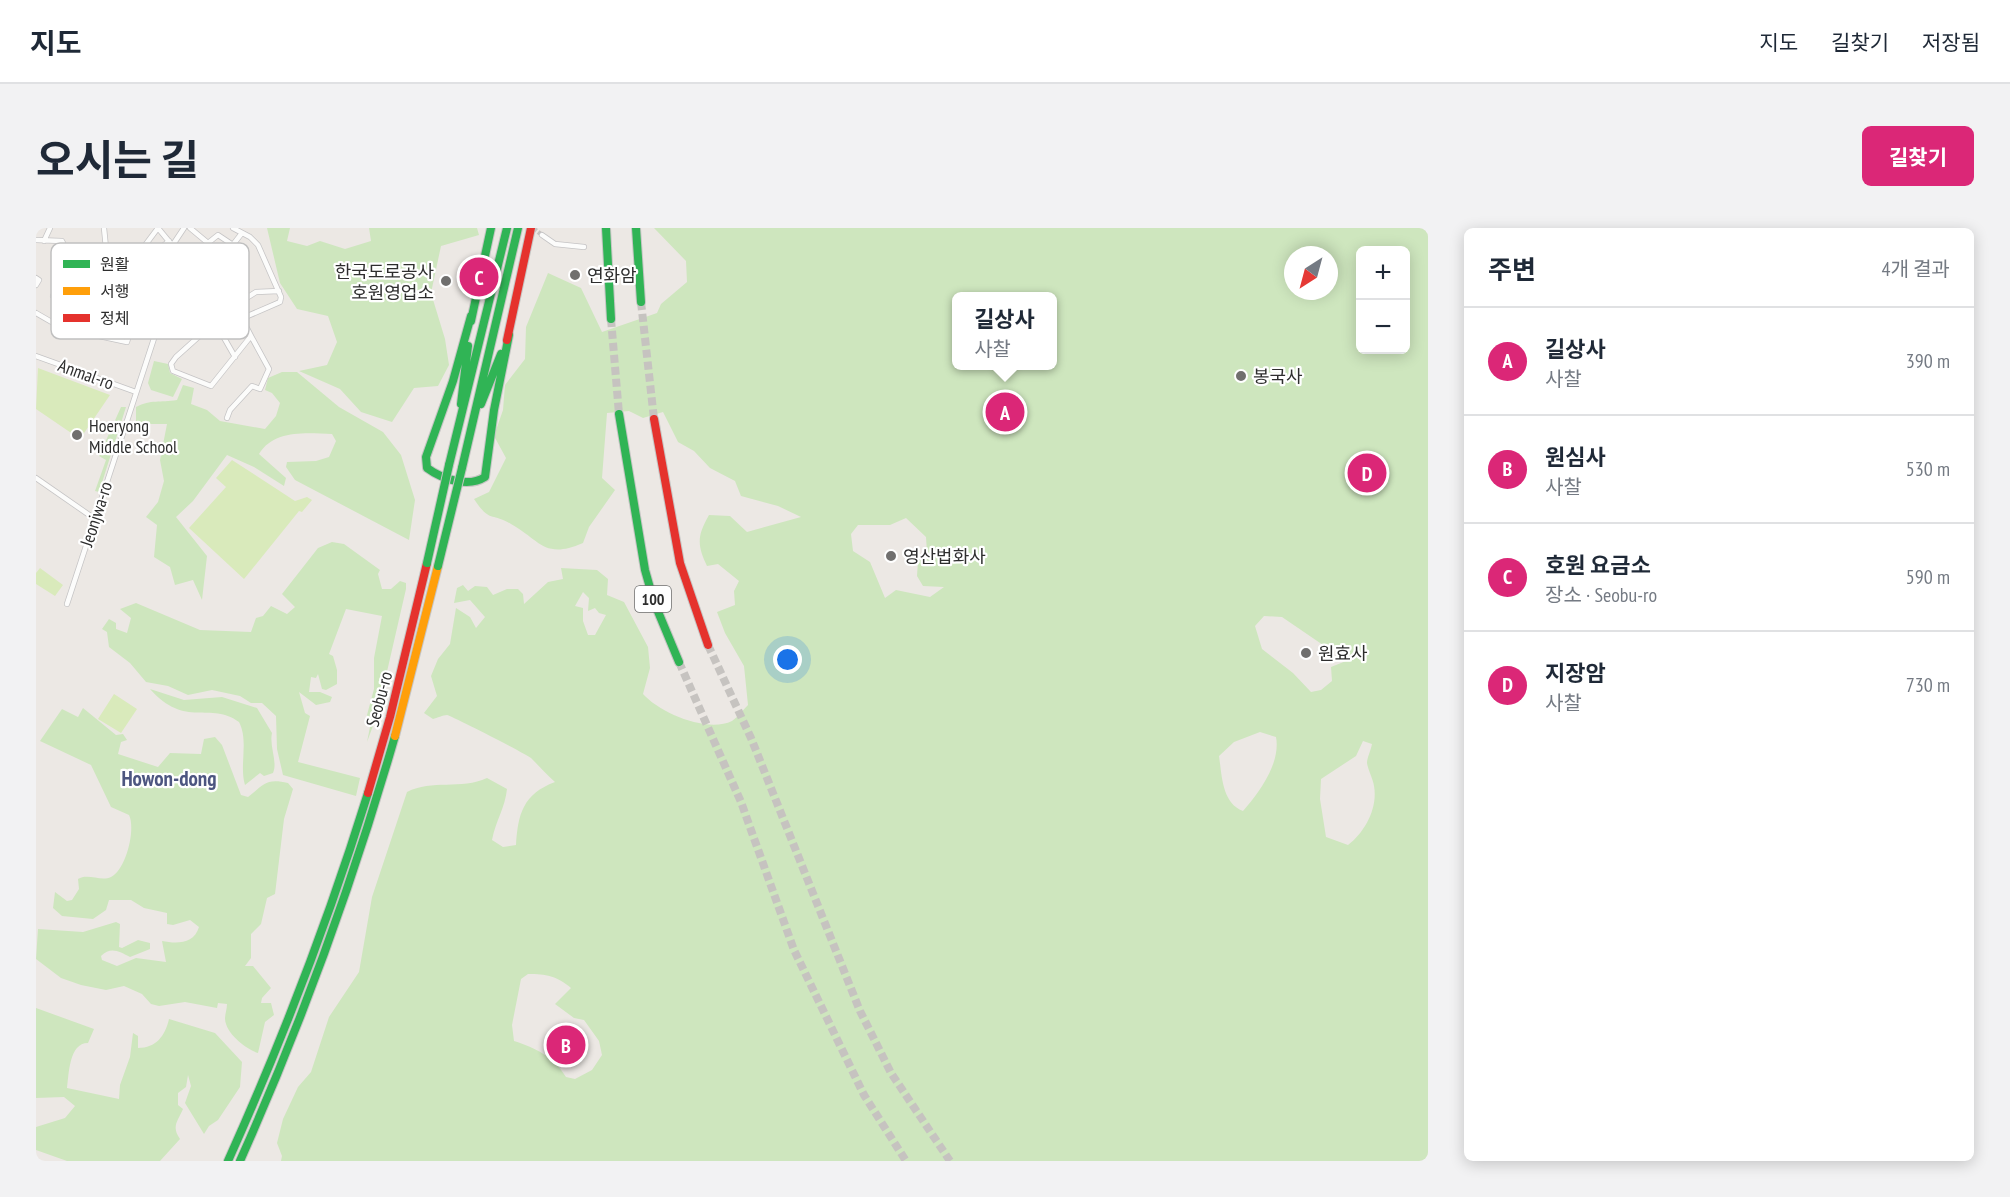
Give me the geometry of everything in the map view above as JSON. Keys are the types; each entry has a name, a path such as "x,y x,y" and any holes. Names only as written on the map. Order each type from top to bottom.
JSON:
{"highway":[{"path":"492,228 453,381 426,457 428,468 433,473 473,483 485,477 495,403 531,228"},
{"name":"Seobu-ro","path":"228,1161 296,1007 351,855 400,687 449,465 507,228"},
{"name":"Seobu-ro","path":"240,1161 306,1010 361,857 404,709 518,228"},
{"path":"606,228 611,319"},
{"path":"636,228 641,302"},
{"path":"461,419 460,393 471,316"},
{"path":"471,429 509,335"},
{"name":"100","path":"619,414 638,533 654,602 679,662"},
{"name":"100","path":"654,419 671,517 690,600 708,645"}],"street":[{"path":"44,241 50,228"},
{"path":"104,228 105,243"},
{"path":"147,243 158,228 171,243 184,228"},
{"path":"190,228 208,243 218,235 230,243"},
{"path":"233,228 258,244 279,291 280,302 249,315"},
{"path":"234,243 242,233"},
{"path":"542,235 555,243 584,247"},
{"path":"36,240 62,241 63,243"},
{"path":"36,278 39,280 36,285"},
{"path":"249,296 256,292 279,291"},
{"path":"36,313 51,322"},
{"path":"226,418 230,410 252,386 260,389 269,369 249,332"},
{"path":"113,339 127,342 128,339"},
{"name":"Jeonjwa-ro","path":"67,604 153,339"},
{"path":"196,339 176,357 170,368 178,375 211,386 249,339"},
{"path":"225,339 235,357"},
{"name":"Anmal-ro","path":"36,356 136,392"},
{"path":"36,478 95,519"}],"green space":[{"path":"267,228 290,228 287,241 307,246 320,241 345,249 371,241 369,228 477,228 479,235 441,246 431,293 445,339 449,365 438,386 414,388 392,422 361,412 340,389 299,371 327,365 337,342 328,316 297,309 280,283"},
{"path":"654,228 1428,228 1428,1161 281,1161 282,1156 277,1143 283,1119 298,1087 311,1072 329,1017 359,972 372,897 407,792 426,786 477,782 487,778 507,789 492,840 503,847 516,845 518,824 529,799 544,787 555,782 531,758 504,743 447,715 433,719 424,713 437,696 431,676 438,659 450,644 456,608 470,617 476,628 485,617 470,600 454,603 457,588 463,585 468,591 475,586 487,587 493,595 507,589 518,589 523,594 524,604 548,582 563,579 561,568 597,570 608,579 607,595 624,602 648,647 650,668 643,694 672,714 710,725 732,721 748,705 744,666 725,633 717,612 735,605 734,591 739,581 718,564 707,566 701,552 700,535 709,515 730,516 747,532 801,517 778,506 741,496 735,481 710,468 694,451 678,442 663,412 643,418 629,411 607,413 602,478 615,490 589,527 583,543 559,549 543,546 504,520 487,514 474,499 489,492 506,458 494,436 503,410 505,385 525,359 526,327 548,273 581,288 602,332 657,313 661,304 687,282 686,261","holes":["906,518 926,537 927,552 918,561 917,576 923,586 944,587 930,597 896,590 885,598 870,562 853,551 851,534 858,525 890,525","583,592 589,598 588,611 595,608 599,613 606,615 595,635 588,635 583,621 583,608 575,606","1264,616 1282,617 1323,645 1339,648 1350,656 1346,661 1331,667 1332,681 1321,690 1311,692 1293,673 1262,649 1255,626","1260,732 1276,737 1275,757 1262,787 1243,811 1236,807 1227,795 1222,780 1219,756 1234,742","1363,741 1372,744 1367,763 1375,794 1369,819 1348,845 1326,837 1320,799 1321,779 1356,756","528,974 546,975 556,978 571,988 555,1004 574,1018 584,1020 599,1041 602,1055 592,1070 575,1079 566,1077 544,1054 514,1041 512,1025 521,979"]},
{"path":"154,361 168,364 170,373 182,379 173,397 151,390 148,383"},
{"path":"38,368 110,395 80,439 36,409"},
{"path":"282,372 297,372 339,407 383,432 401,455 415,500 409,540 295,480 286,467 287,462 316,461 329,457 336,441 332,434 302,433 282,436 265,446 259,454 286,478 284,486 254,467 227,455 193,501 176,517 207,556 202,600 193,580 175,585 170,567 154,557 157,525 146,517 158,502 164,481 160,460 167,424 136,424 136,407 151,402 177,400 183,385 194,388 191,404 207,410 220,421 265,429 276,416 280,403 272,393 265,390 268,378"},
{"path":"121,407 126,407 99,492 95,491 106,460 99,456"},
{"path":"232,460 295,501 307,497 312,500 302,512 299,511 244,579 189,528 226,487 216,478"},
{"path":"332,542 344,544 380,570 378,574 382,589 391,589 400,581 406,583 377,715 367,742 370,727 367,715 374,689 374,658 382,616 346,609 329,654 333,656 337,670 337,684 326,690 322,689 318,674 316,678 311,677 309,692 320,692 332,697 330,702 316,705 299,692 305,713 310,716 298,762 360,778 356,796 283,775 277,749 276,716 262,703 251,703 240,696 212,690 188,695 168,686 146,682 130,663 109,647 107,632 102,629 109,619 116,623 116,629 127,633 131,618 120,609 136,603 200,630 251,632 256,618 263,616 271,606 287,614 295,607 282,594 318,548"},
{"path":"40,568 63,585 55,596 36,584 36,573"},
{"path":"150,689 184,700 222,697 257,708 272,733 275,764 273,773 264,776 260,773 245,785 244,745 239,722 229,716 175,708"},
{"path":"114,694 137,709 121,733 98,719"},
{"path":"83,708 116,735 123,734 127,740 121,742 118,754 158,767 170,753 201,754 204,739 215,737 222,745 241,795 248,797 265,784 274,781 288,783 293,789 284,819 275,894 267,898 261,924 251,934 251,958 245,966 253,966 271,988 262,998 261,1003 271,1003 274,1015 265,1022 258,1053 248,1048 229,1030 225,1019 227,1004 218,1003 217,1008 185,1002 159,1006 151,1004 142,994 124,986 106,990 61,978 36,959 38,929 83,932 116,922 120,924 119,947 122,948 138,940 150,943 150,949 130,957 112,951 101,956 102,960 117,966 136,958 166,962 162,941 184,942 197,933 199,927 190,920 173,925 167,924 167,913 144,908 131,900 109,900 106,910 93,919 62,916 53,908 55,892 67,901 72,900 79,889 78,879 86,877 103,879 116,873 125,858 130,839 129,815 111,807 91,765 40,741 62,709 78,717"},
{"path":"36,1008 94,1029 88,1043 77,1048 71,1060 67,1088 119,1099 120,1085 130,1057 133,1033 138,1036 138,1048 150,1046 162,1036 169,1019 215,1033 242,1062 240,1087 218,1120 209,1126 204,1134 185,1103 191,1086 188,1075 186,1087 178,1093 178,1105 183,1109 176,1127 180,1139 160,1161 67,1161 36,1150 36,1127 65,1118 75,1106 64,1097 36,1098"}],"tunnel":[{"path":"533,228 542,235"},
{"path":"641,302 654,419"},
{"path":"611,319 619,414"},
{"path":"708,645 751,738 860,1011 891,1073 950,1161"},
{"path":"679,662 741,802 794,950 864,1095 906,1161"}],"traffic: fast":[{"path":"471,321 491,228"},
{"path":"449,465 507,228"},
{"path":"462,468 518,228"},
{"path":"606,228 611,319"},
{"path":"636,228 641,302"},
{"path":"471,316 453,381 426,457 427,468 440,476 463,482 485,477 494,410 509,335"},
{"path":"461,404 468,346"},
{"path":"481,404 501,354"},
{"path":"619,414 645,570 654,602 679,662"},
{"path":"427,563 449,465"},
{"path":"438,566 462,468"},
{"path":"240,1161 263,1109 325,951 362,844 395,736"},
{"path":"228,1161 304,979 368,793"}],"traffic: slow":[{"path":"395,736 438,566"}],"traffic: jam":[{"path":"507,340 531,228"},
{"path":"654,419 680,563 708,645"},
{"path":"368,793 390,717 427,563"}],"place":[{"name":"연화암","path":"575,275"},
{"name":"호원 요금소","path":"479,277"},
{"name":"한국도로공사 호원영업소","path":"446,281"},
{"name":"봉국사","path":"1241,376"},
{"name":"길상사","path":"1005,412"},
{"name":"Hoeryong Middle School","path":"77,435"},
{"name":"지장암","path":"1367,473"},
{"name":"영산법화사","path":"891,556"},
{"name":"원효사","path":"1306,653"},
{"name":"원심사","path":"566,1045"}],"district":[{"name":"Howon-dong","path":"169,778"}]}
